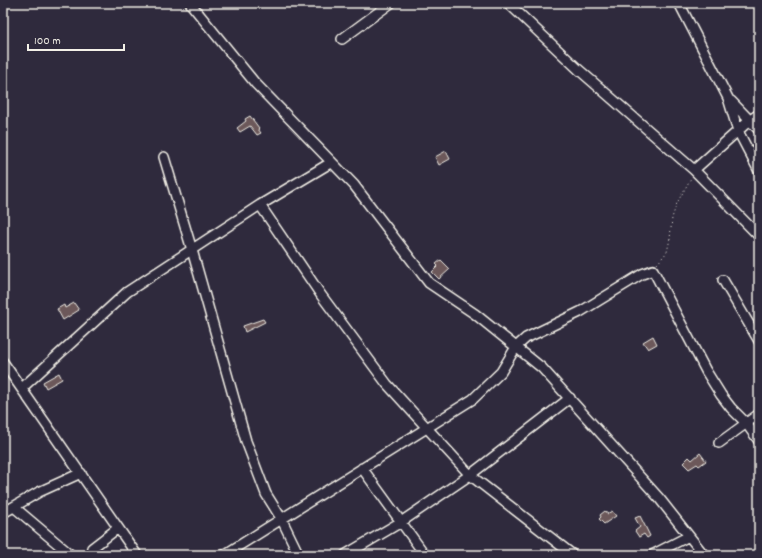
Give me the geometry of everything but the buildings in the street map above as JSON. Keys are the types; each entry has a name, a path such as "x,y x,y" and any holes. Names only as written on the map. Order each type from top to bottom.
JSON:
{"street":[{"path":"190,3 255,83 354,185 429,283 475,314 542,368 659,498 704,555"},
{"path":"342,39 391,3"},
{"path":"508,3 578,69 694,170 759,236"},
{"path":"679,3 728,98 738,131 759,172"},
{"path":"728,98 759,130"},
{"path":"694,170 749,121 759,114"},
{"path":"164,158 192,250 246,441 266,494 281,518 299,555"},
{"path":"22,388 127,292 260,205 332,162"},
{"path":"260,205 321,295 383,377 427,428 470,475 573,555"},
{"path":"224,555 473,399 501,372 516,347 526,338 580,312 642,274 653,270 706,371 721,395 746,423 759,441"},
{"path":"723,280 759,341"},
{"path":"3,362 137,555"},
{"path":"344,555 401,522 470,475 570,398"},
{"path":"719,443 759,414"},
{"path":"362,468 425,555"},
{"path":"3,513 39,492 80,473"},
{"path":"14,507 71,555"},
{"path":"96,555 92,548 118,528"},
{"path":"652,555 689,536"}],"path":[{"path":"653,270 667,252 672,218 677,203 689,184 694,170"}]}
